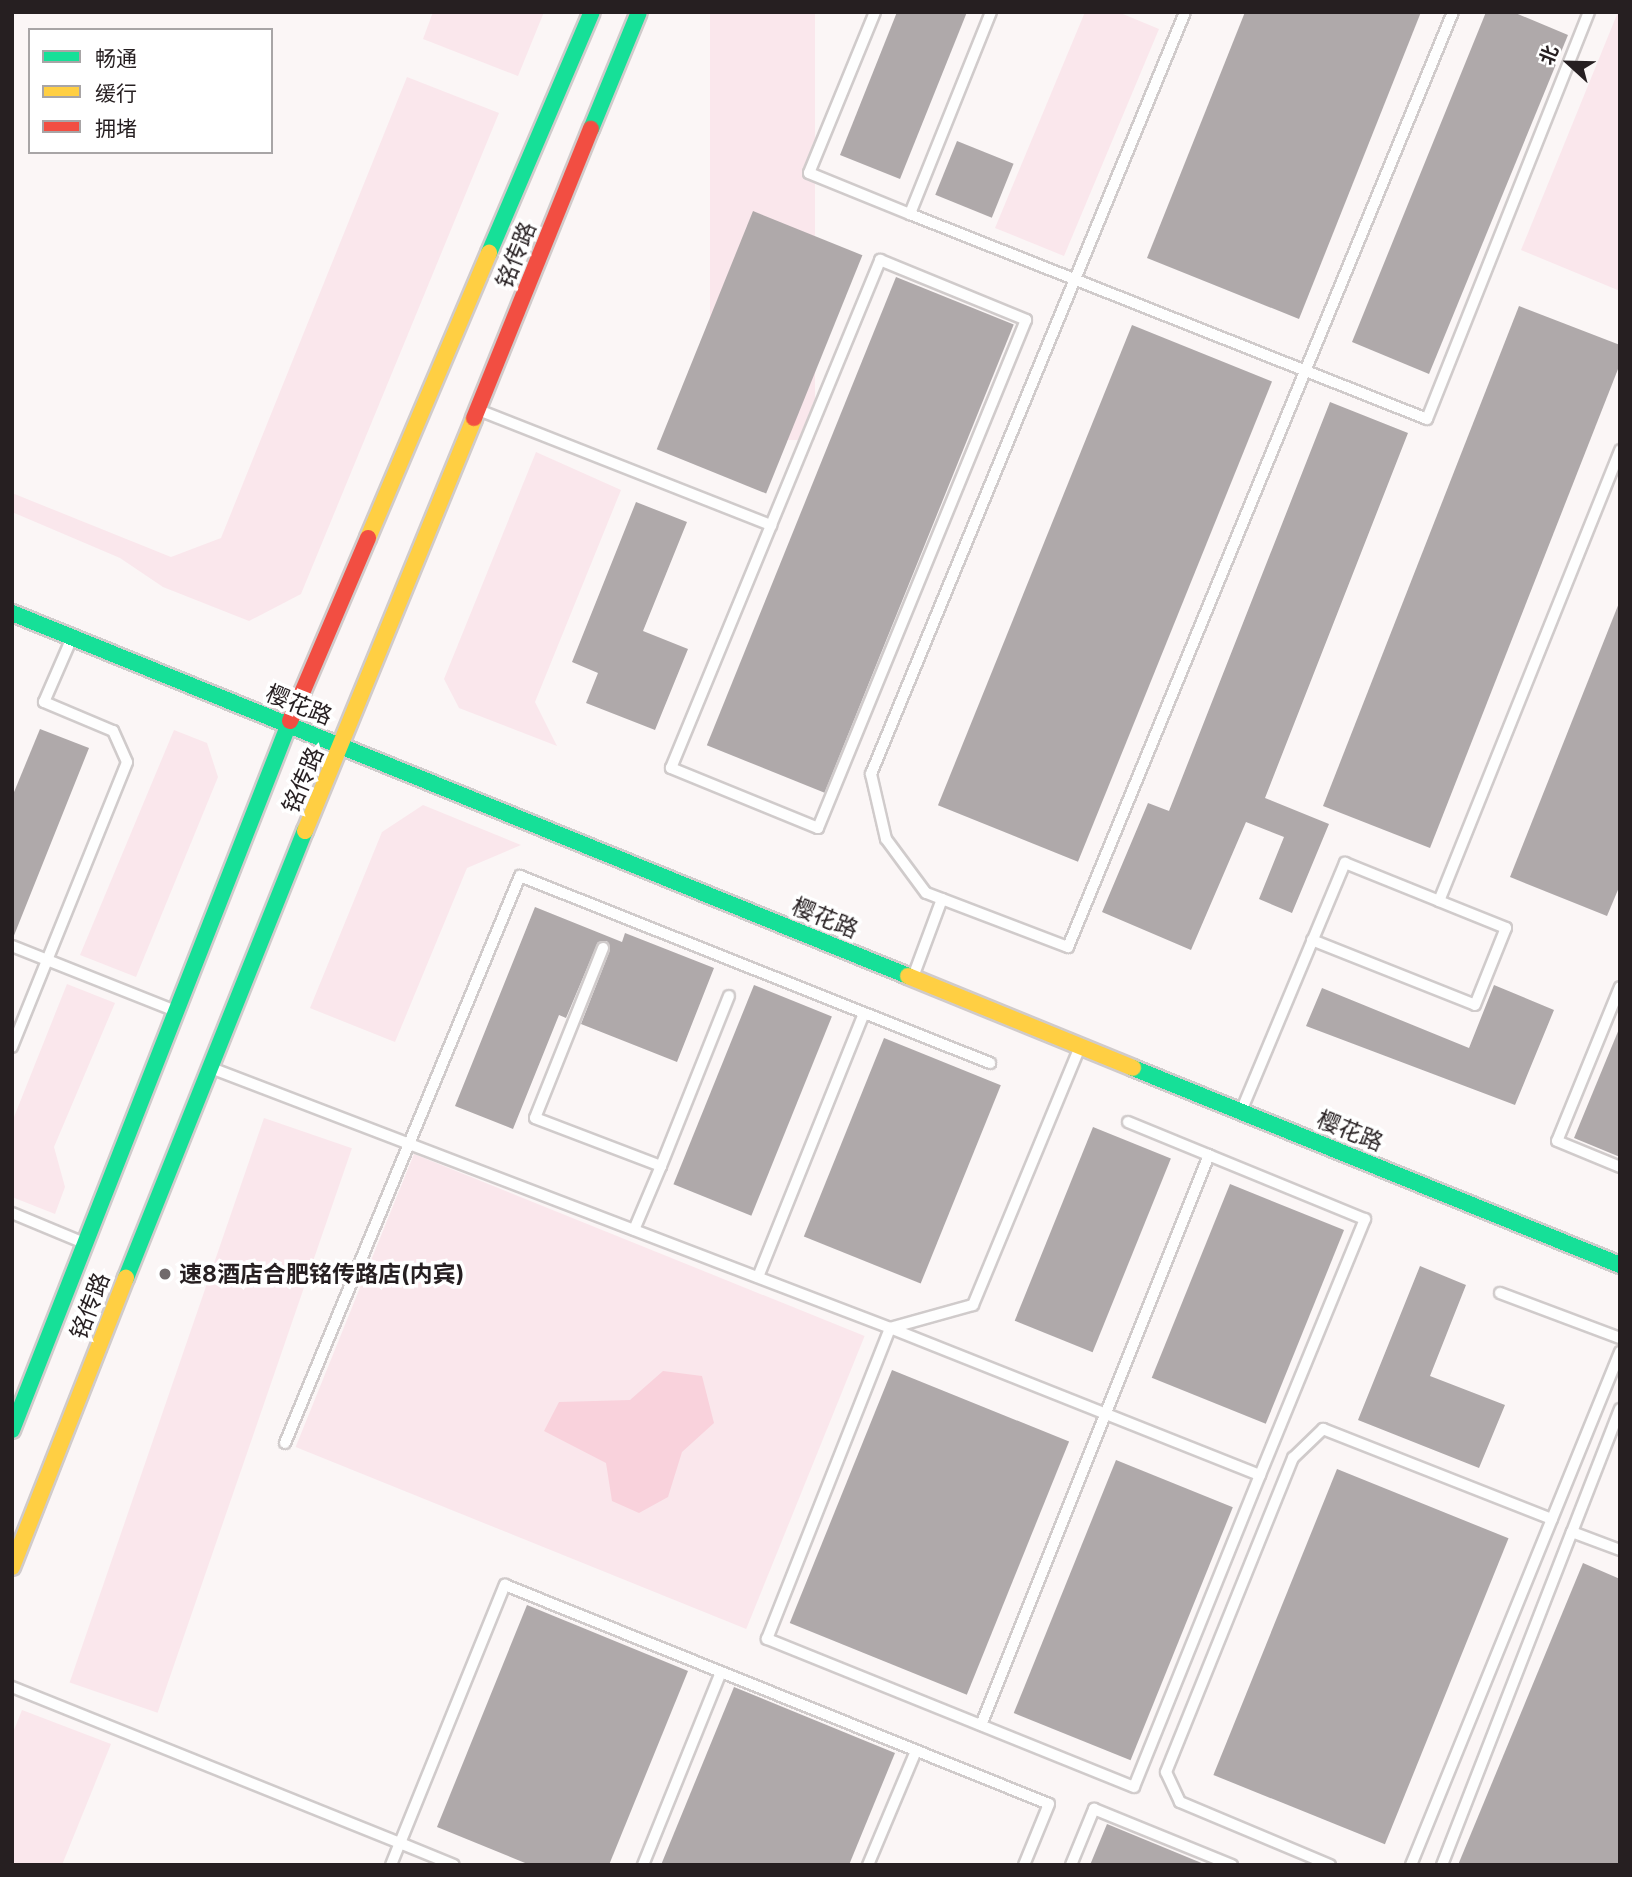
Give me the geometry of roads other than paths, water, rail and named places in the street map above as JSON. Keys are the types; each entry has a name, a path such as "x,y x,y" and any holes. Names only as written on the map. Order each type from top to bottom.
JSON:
{"main road":[{"name":"铭传路","path":"12,1430 288,725 592,12"},
{"name":"铭传路","path":"12,1567 209,1068 342,747 639,12"},
{"name":"樱花路","path":"12,613 1620,1265"}],"lane":[{"path":"876,12 809,173 1427,419 1589,12"},
{"path":"910,214 991,12"},
{"path":"1182,13 1075,281 871,774 886,839 926,893 1069,947 1453,12"},
{"path":"880,260 1026,320 818,828 671,768 771,525 880,260"},
{"path":"478,410 771,525"},
{"path":"1439,901 1620,450"},
{"path":"12,1047 127,762 113,731 44,702 72,637"},
{"path":"1241,1111 1312,940 1345,863 1506,928 1475,1005 1312,940"},
{"path":"285,1443 407,1143 520,876 990,1063"},
{"path":"912,978 942,900"},
{"path":"12,946 176,1011"},
{"path":"603,948 535,1118 661,1166"},
{"path":"1620,987 1557,1141 1620,1167"},
{"path":"634,1230 729,996"},
{"path":"758,1277 864,1013"},
{"path":"890,1328 973,1305 1080,1046"},
{"path":"209,1068 890,1328 1259,1475"},
{"path":"890,1328 767,1639 1134,1787 1365,1219 1128,1122"},
{"path":"981,1725 1209,1155"},
{"path":"12,1213 85,1244"},
{"path":"1500,1293 1620,1338"},
{"path":"1411,1865 1620,1352"},
{"path":"1442,1865 1620,1409"},
{"path":"1330,1865 1180,1802 1166,1772 1293,1458 1323,1429 1552,1519"},
{"path":"1572,1532 1620,1550"},
{"path":"391,1865 505,1585 1049,1804 1024,1865"},
{"path":"643,1865 721,1672"},
{"path":"12,1687 454,1865"},
{"path":"868,1865 916,1751"},
{"path":"1071,1865 1094,1809 1232,1865"}],"place":[{"name":"速8酒店合肥铭传路店(内宾)","path":"165,1274"}]}
